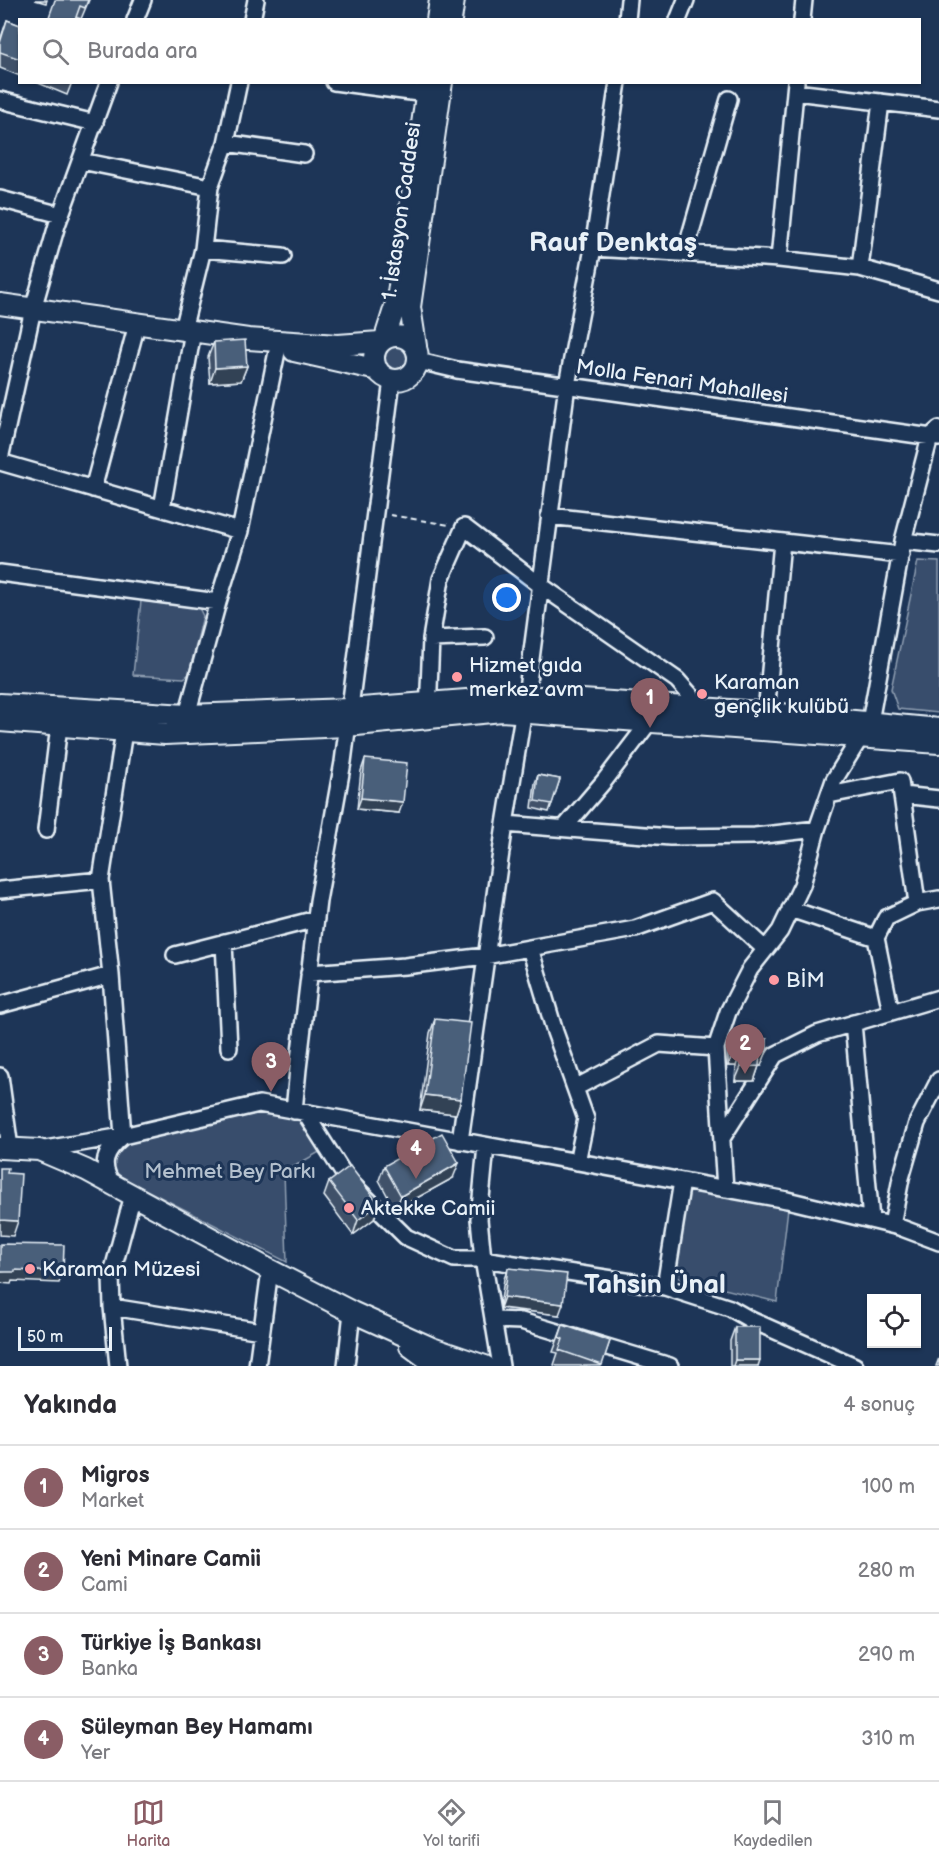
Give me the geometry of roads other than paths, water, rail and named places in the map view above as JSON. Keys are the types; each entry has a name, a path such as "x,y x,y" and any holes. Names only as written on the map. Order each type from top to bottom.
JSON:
{"main road":[{"path":"437,18 440,0"},
{"path":"451,18 454,0"},
{"name":"1. İstasyon Caddesi","path":"382,340 397,300 432,86"},
{"name":"1. İstasyon Caddesi","path":"417,354 410,307 432,86"},
{"path":"0,304 248,339 338,345 382,340 392,335 406,337 417,354 417,368 406,378 385,375 248,339"},
{"path":"382,340 376,347 374,359 385,375"},
{"path":"0,704 187,715 347,717"},
{"path":"525,704 651,721 866,730 939,729"},
{"path":"0,721 165,735 428,710 502,711 525,704 702,708 766,713 939,743"},
{"path":"5,1148 39,1150 86,1170 270,1270 384,1326 436,1360 485,1366"}],"street":[{"path":"136,18 143,0"},
{"path":"252,18 256,0"},
{"path":"627,18 629,0"},
{"path":"679,18 686,0"},
{"path":"802,18 804,0"},
{"path":"108,84 61,215 33,309 0,460 240,531"},
{"path":"162,508 210,186 226,143 239,84"},
{"path":"383,84 432,86"},
{"path":"460,1141 504,824 525,704 567,386 593,248 618,84"},
{"path":"779,259 796,87 881,102 939,109"},
{"path":"685,253 729,99"},
{"path":"0,100 95,123"},
{"path":"860,268 881,102"},
{"path":"226,143 304,154"},
{"path":"81,161 210,186"},
{"path":"0,199 61,215"},
{"path":"593,248 779,259 860,268 939,290"},
{"path":"202,249 283,256"},
{"path":"93,489 137,324"},
{"path":"187,715 240,531 278,347"},
{"name":"Molla Fenari Mahallesi","path":"417,354 457,370 936,435"},
{"path":"385,375 375,513 343,762 309,973 300,1112 347,1179 406,1237 454,1259 483,1259 665,1287 730,1308 751,1320 855,1366"},
{"path":"725,1189 716,1048 728,1012 750,969 780,931 802,885 834,780 866,730 902,548 936,435"},
{"path":"549,516 782,542 902,548 939,545"},
{"path":"428,710 431,639 441,579 464,527 540,585 677,680 702,708"},
{"path":"766,713 782,542"},
{"path":"0,573 218,602"},
{"path":"431,639 485,637"},
{"path":"564,828 651,721"},
{"path":"46,830 59,726"},
{"path":"123,1136 111,975 101,880 124,731"},
{"path":"829,795 900,781 917,903"},
{"path":"902,795 939,799"},
{"path":"504,824 670,837 756,836 817,830"},
{"path":"0,890 101,880"},
{"path":"891,1012 876,938 886,918 917,903 939,899"},
{"path":"309,973 405,966 530,948 635,929 713,901 765,950"},
{"path":"790,909 876,938"},
{"path":"175,955 316,919"},
{"path":"224,942 229,1048"},
{"path":"530,948 586,1119 577,1162"},
{"path":"0,1005 111,975"},
{"path":"722,1138 775,1055 817,1034 939,999"},
{"path":"853,1023 871,1220"},
{"path":"575,1088 659,1044 716,1048"},
{"path":"0,1076 5,1148"},
{"path":"892,1225 901,1178 917,1123 939,1080"},
{"path":"39,1150 123,1136 259,1104 788,1200 892,1225 939,1242"},
{"path":"113,1185 105,1168 107,1153 111,1146 123,1136"},
{"path":"486,1146 479,1219 483,1259 501,1366"},
{"path":"665,1287 682,1181"},
{"path":"118,1366 111,1277 133,1195"},
{"path":"257,1366 270,1270"},
{"path":"112,1307 261,1331"},
{"path":"346,1366 352,1312"},
{"path":"493,1320 521,1321 670,1366"}],"place":[{"name":"Hizmet gıda merkez avm","path":"457,677"},
{"name":"Karaman gençlik kulübü","path":"702,694"},
{"name":"Migros","path":"650,728"},
{"name":"BİM","path":"774,980"},
{"name":"Yeni Minare Camii","path":"745,1074"},
{"name":"Türkiye İş Bankası","path":"271,1092"},
{"name":"Süleyman Bey Hamamı","path":"416,1179"},
{"name":"Aktekke Camii","path":"349,1208"},
{"name":"Karaman Müzesi","path":"30,1269"}],"district":[{"name":"Rauf Denktaş","path":"613,242"},
{"name":"Tahsin Ünal","path":"655,1284"}],"park label":[{"name":"Mehmet Bey Parkı","path":"230,1171"}]}
